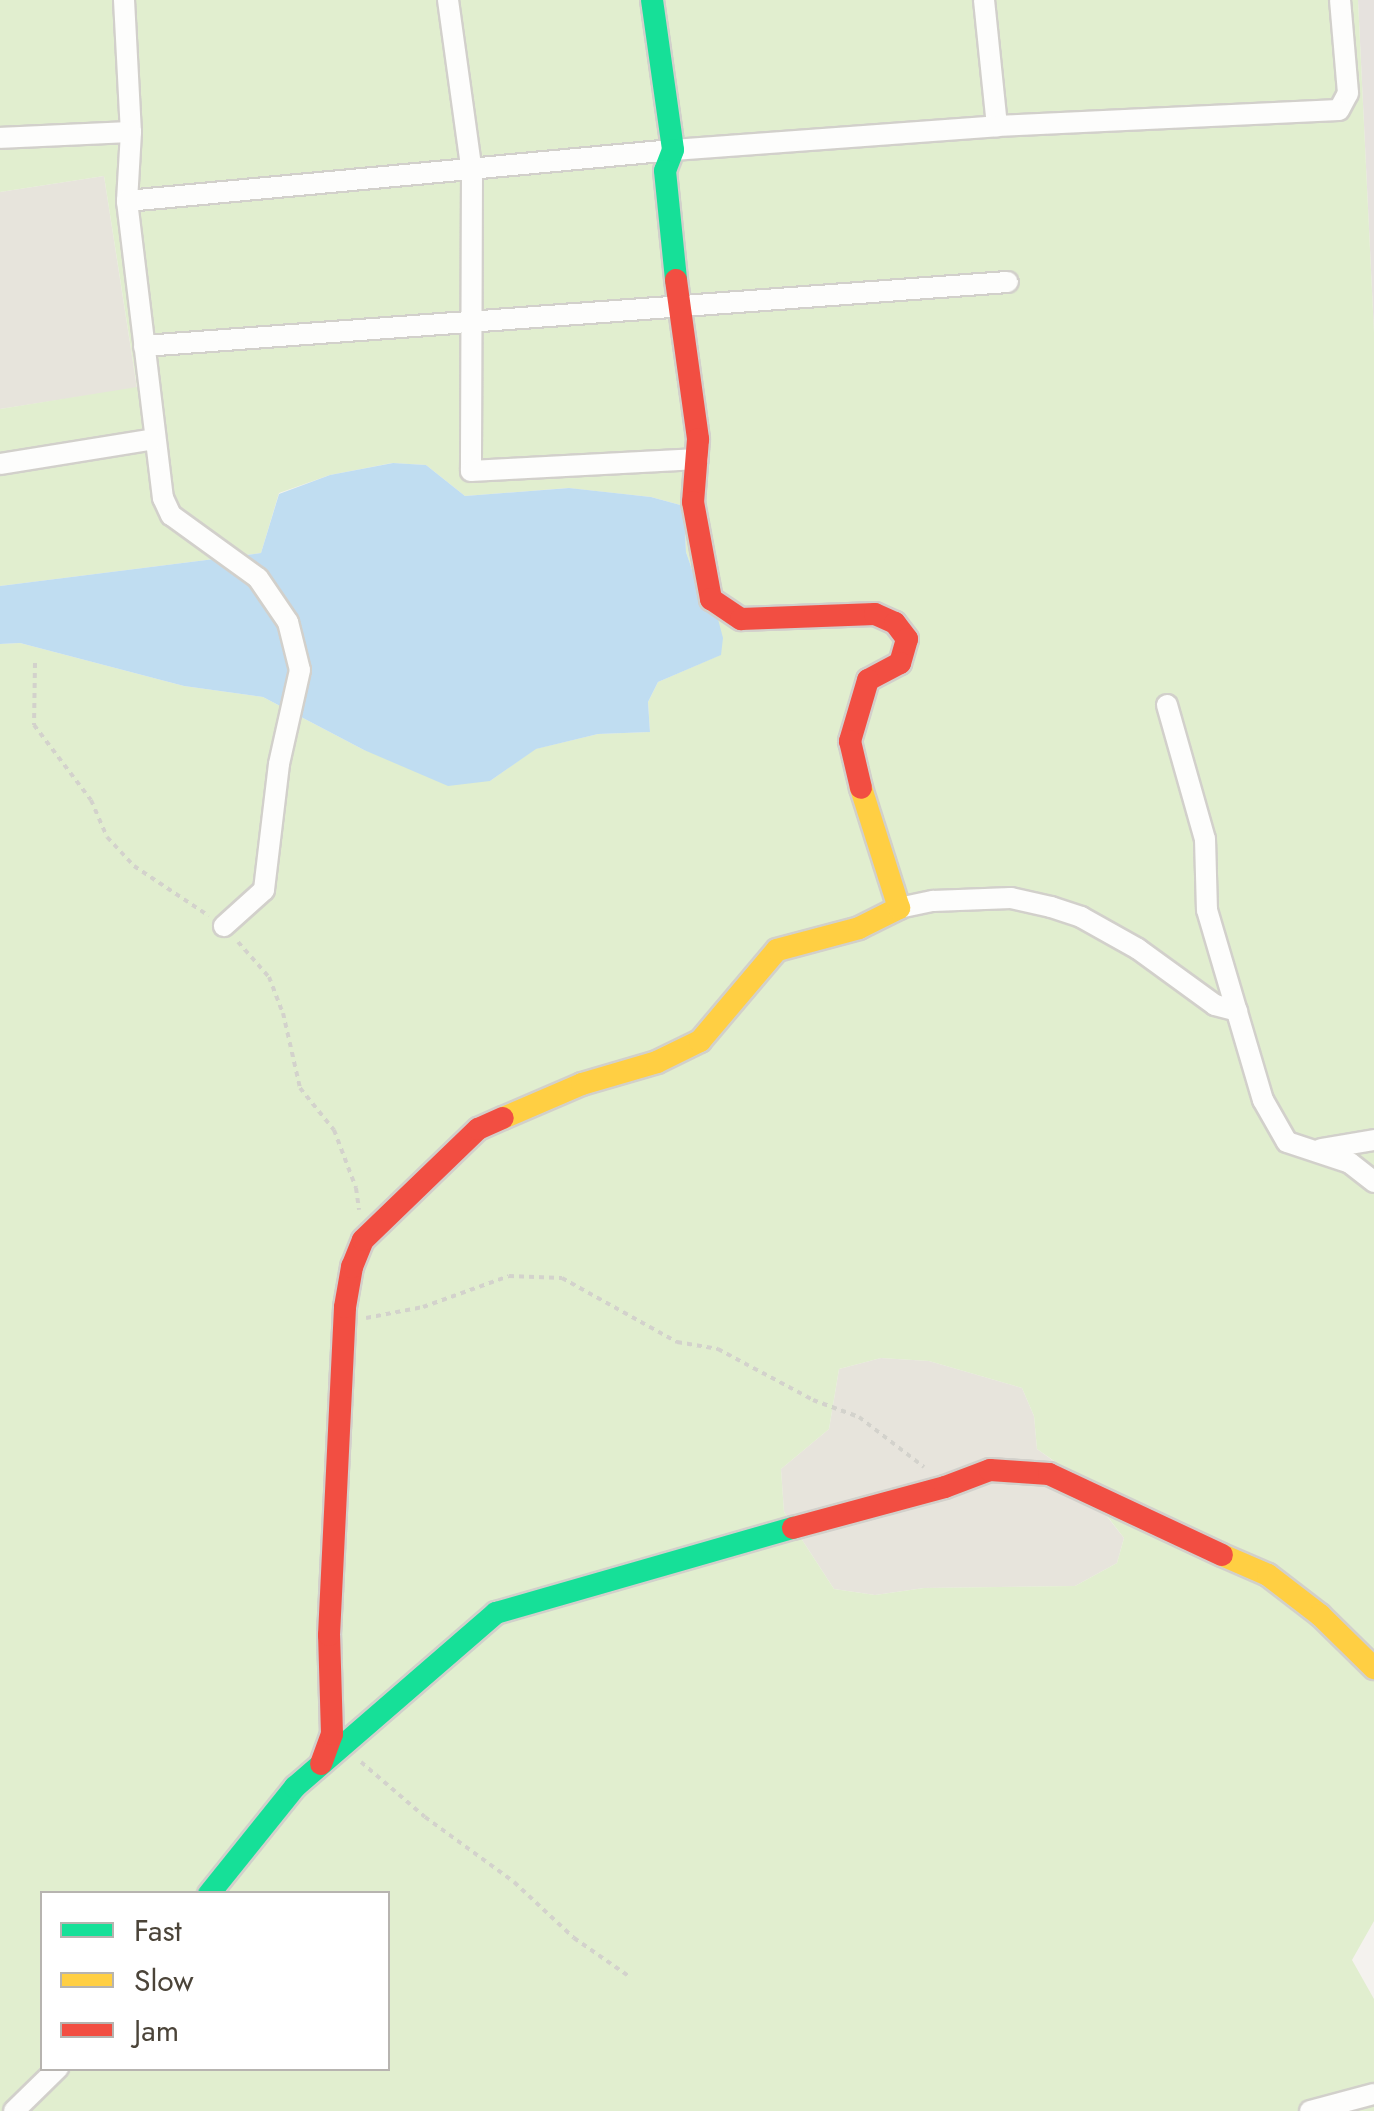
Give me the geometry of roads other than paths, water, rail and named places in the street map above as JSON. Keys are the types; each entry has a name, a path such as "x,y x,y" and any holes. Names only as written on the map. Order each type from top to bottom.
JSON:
{"street":[{"path":"124,0 131,132 127,201 163,498 171,515 258,578 288,622 300,670 280,764 264,890 224,926"},
{"path":"448,0 472,172 471,471 698,460"},
{"path":"652,0 673,150 665,171 698,460 693,502 711,599 740,619 876,614 895,623 907,640 900,663 868,680 850,741 869,824 899,908"},
{"path":"984,0 997,126"},
{"path":"127,201 472,172 673,150 997,126 1340,110 1348,93 1340,0"},
{"path":"0,138 131,132"},
{"path":"144,346 1008,282"},
{"path":"0,464 155,439"},
{"path":"1167,705 1204,840 1208,910 1246,1056 1274,1126 1288,1142 1350,1164 1374,1182"},
{"path":"321,1764 332,1734 330,1635 345,1321 352,1267 363,1240 448,1153 478,1129 582,1084 658,1062 700,1042 777,950 860,928 899,908 933,901 1011,898 1081,916 1138,949 1215,1005 1237,1011"},
{"path":"1314,1150 1374,1140"},
{"path":"211,1891 295,1787 496,1613 738,1546 856,1508 946,1488 990,1470 1049,1474 1268,1574 1320,1615 1374,1668"},
{"path":"14,2111 55,2071"},
{"path":"1310,2111 1340,2107 1374,2094"}],"water":[{"path":"393,463 426,465 465,496 569,488 651,497 684,506 686,552 700,593 718,619 723,638 721,655 658,682 648,702 650,732 598,734 536,749 490,781 448,786 364,750 263,697 184,686 20,643 0,644 0,586 261,553 279,494 330,475"}]}
